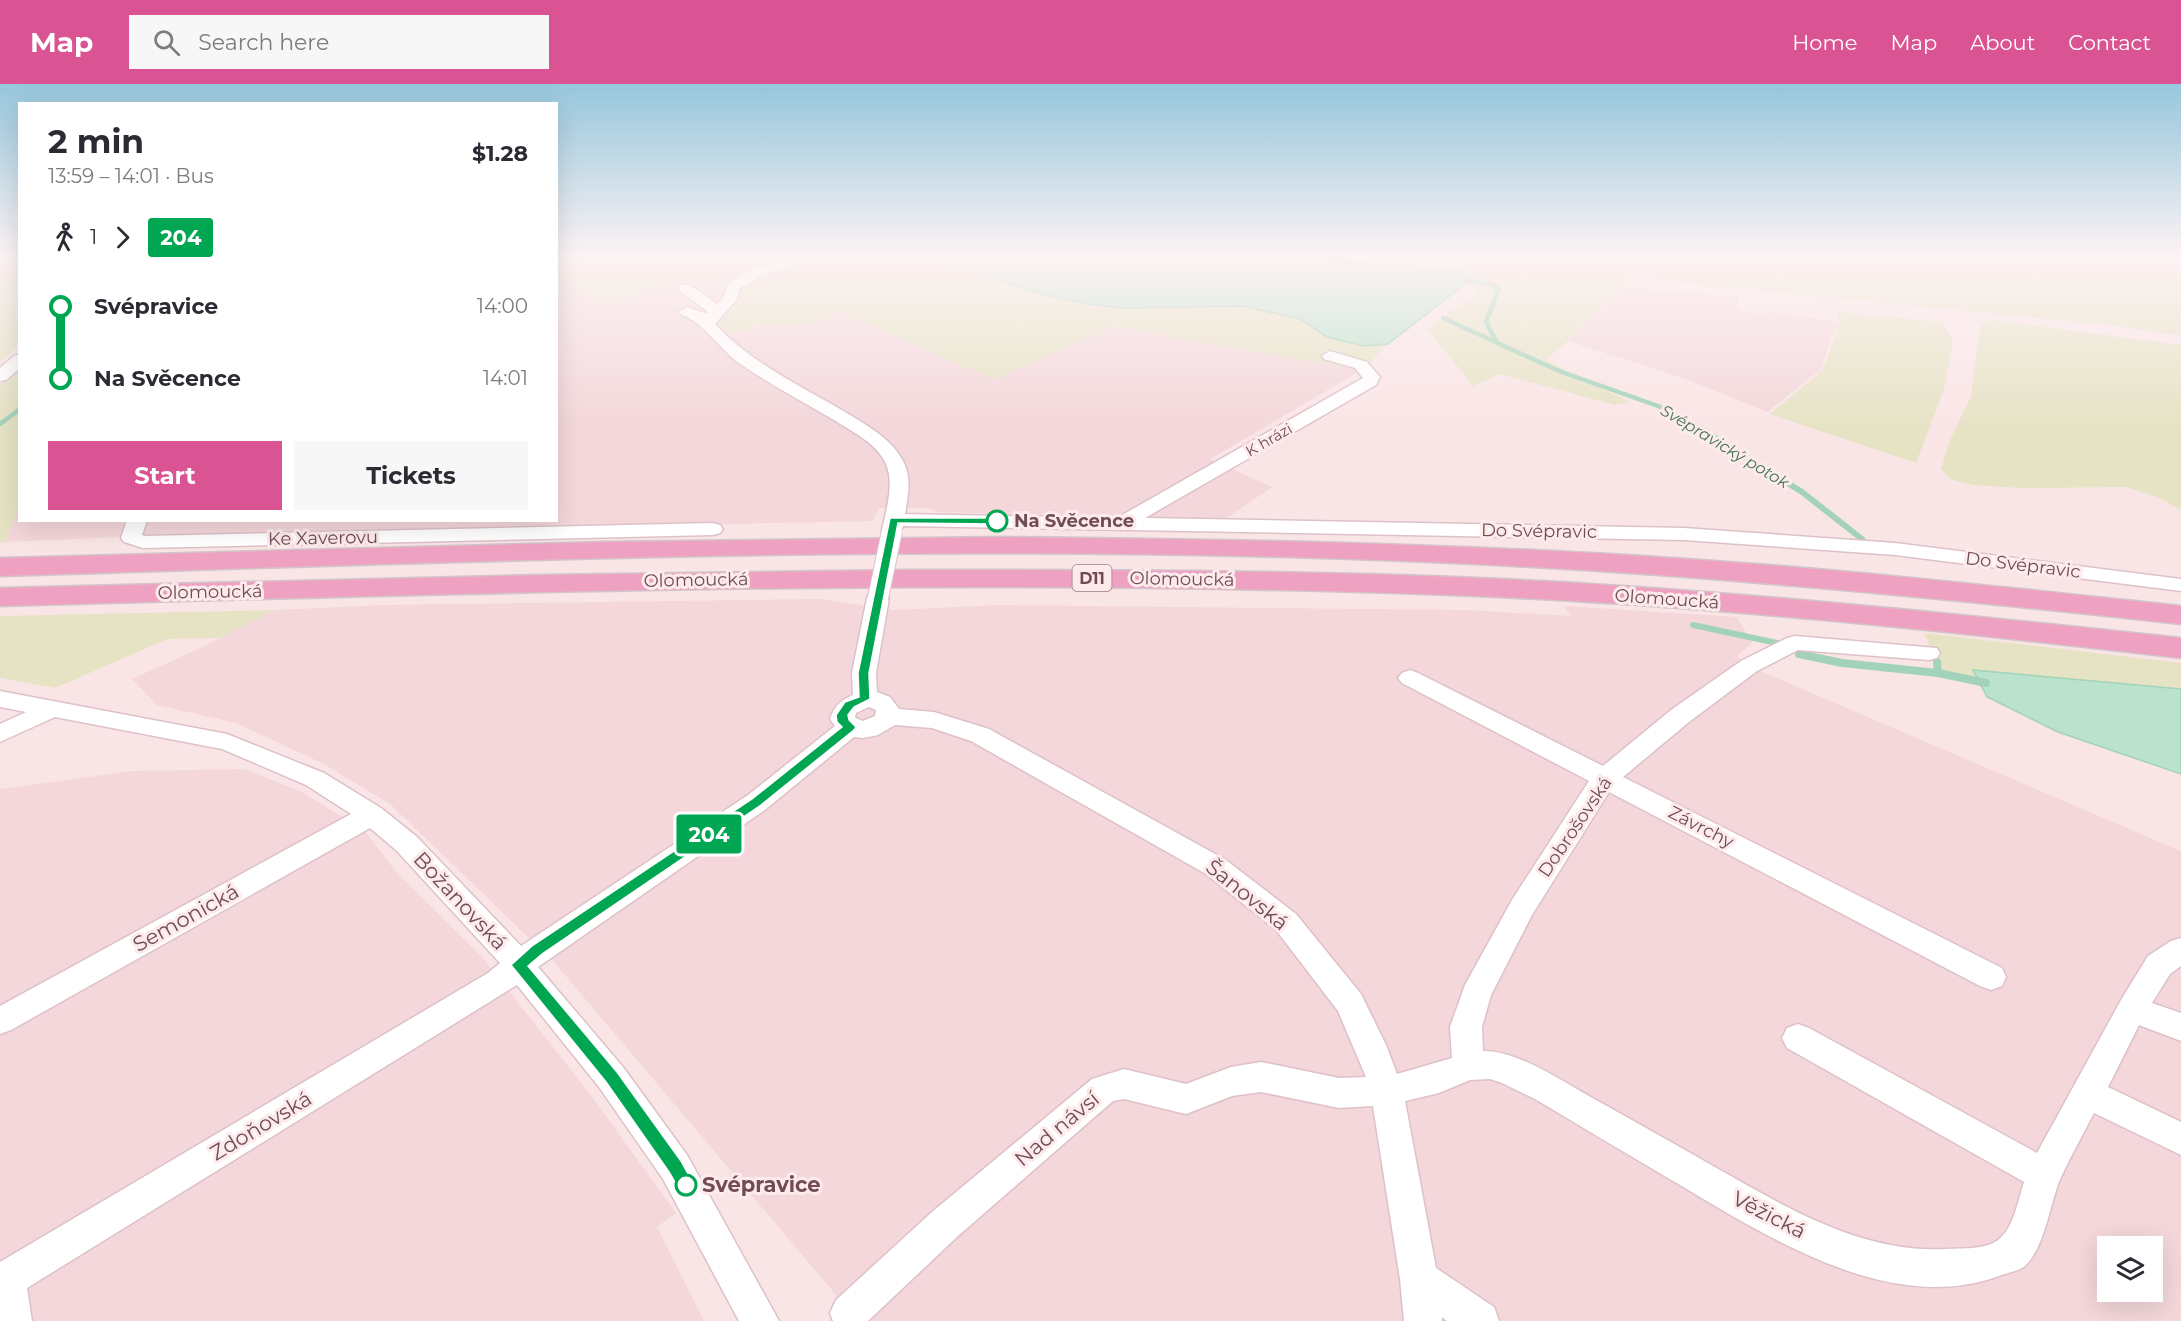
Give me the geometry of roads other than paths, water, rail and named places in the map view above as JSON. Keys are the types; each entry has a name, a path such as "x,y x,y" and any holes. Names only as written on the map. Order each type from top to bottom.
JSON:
{"highway":[{"name":"Olomoucká","path":"0,567 770,549 1217,548 1601,562 1974,592 2181,615"},
{"name":"Olomoucká","path":"0,597 776,579 1038,577 1292,581 1455,586 1809,609 1990,626 2181,648"}],"street":[{"path":"693,313 711,320 743,358 867,433 889,453 899,475 900,488 864,673 865,699"},
{"path":"711,320 713,313"},
{"path":"711,320 717,313"},
{"name":"K hrázi","path":"1121,525 1370,381 1372,376 1366,368 1330,356"},
{"path":"0,376 18,361"},
{"name":"Ke Xaverovu","path":"136,522 131,538 143,542 713,529"},
{"name":"Do Svépravic","path":"893,525 1121,525 1557,530 1684,534 1895,549 2181,585"},
{"name":"Dobrošovská","path":"1468,1066 1466,1027 1476,994 1522,908 1605,778 1680,716 1749,666 1796,643 1929,653"},
{"name":"Závrchy","path":"1410,678 1991,977"},
{"name":"Božanovská","path":"0,699 227,742 315,779 372,815 407,844 519,965 612,1077 675,1167 760,1321"},
{"path":"865,699 882,702 888,710 888,716 879,725 870,729 850,727 843,722 843,711 854,702 865,699"},
{"path":"0,734 52,709"},
{"name":"Šanovská","path":"888,716 934,720 974,732 1216,867 1286,922 1350,1003 1370,1045 1387,1091 1419,1279 1422,1321"},
{"name":"Zdoňovská","path":"3,1281 489,988 537,950 757,802 850,727"},
{"name":"Semonická","path":"0,1021 372,815"},
{"name":"Věžická","path":"1468,1066 1490,1065 1509,1070 1547,1089 1767,1216 1832,1246 1873,1260 1906,1266 1936,1268 1975,1266 2010,1254 2027,1230 2044,1175 2132,1009 2159,965 2181,950"},
{"path":"2132,1009 2181,1027"},
{"path":"1798,1038 2044,1175"},
{"path":"1387,1091 1439,1078 1468,1066"},
{"name":"Nad návsí","path":"849,1313 945,1224 1104,1089 1124,1084 1186,1099 1231,1082 1261,1077 1339,1092 1387,1091"},
{"path":"2088,1094 2181,1139"},
{"path":"1419,1279 1480,1321"},
{"path":"3,1281 13,1321"}],"waterway":[{"path":"1490,313 1486,322 1496,341"},
{"name":"Svépravický potok","path":"1443,318 1559,371 1658,406 1703,430"},
{"name":"Svépravický potok","path":"0,424 18,410"},
{"name":"Svépravický potok","path":"1700,428 1802,492 1862,539"},
{"path":"1693,625 1777,643"},
{"path":"1805,655 1799,654 1842,663 1938,673"},
{"name":"Svépravický potok","path":"1937,662 1938,673"},
{"name":"Svépravický potok","path":"1938,673 1986,683"}],"place":[{"name":"Na Svěcence","path":"997,521"},
{"name":"Svépravice","path":"686,1185"}]}
